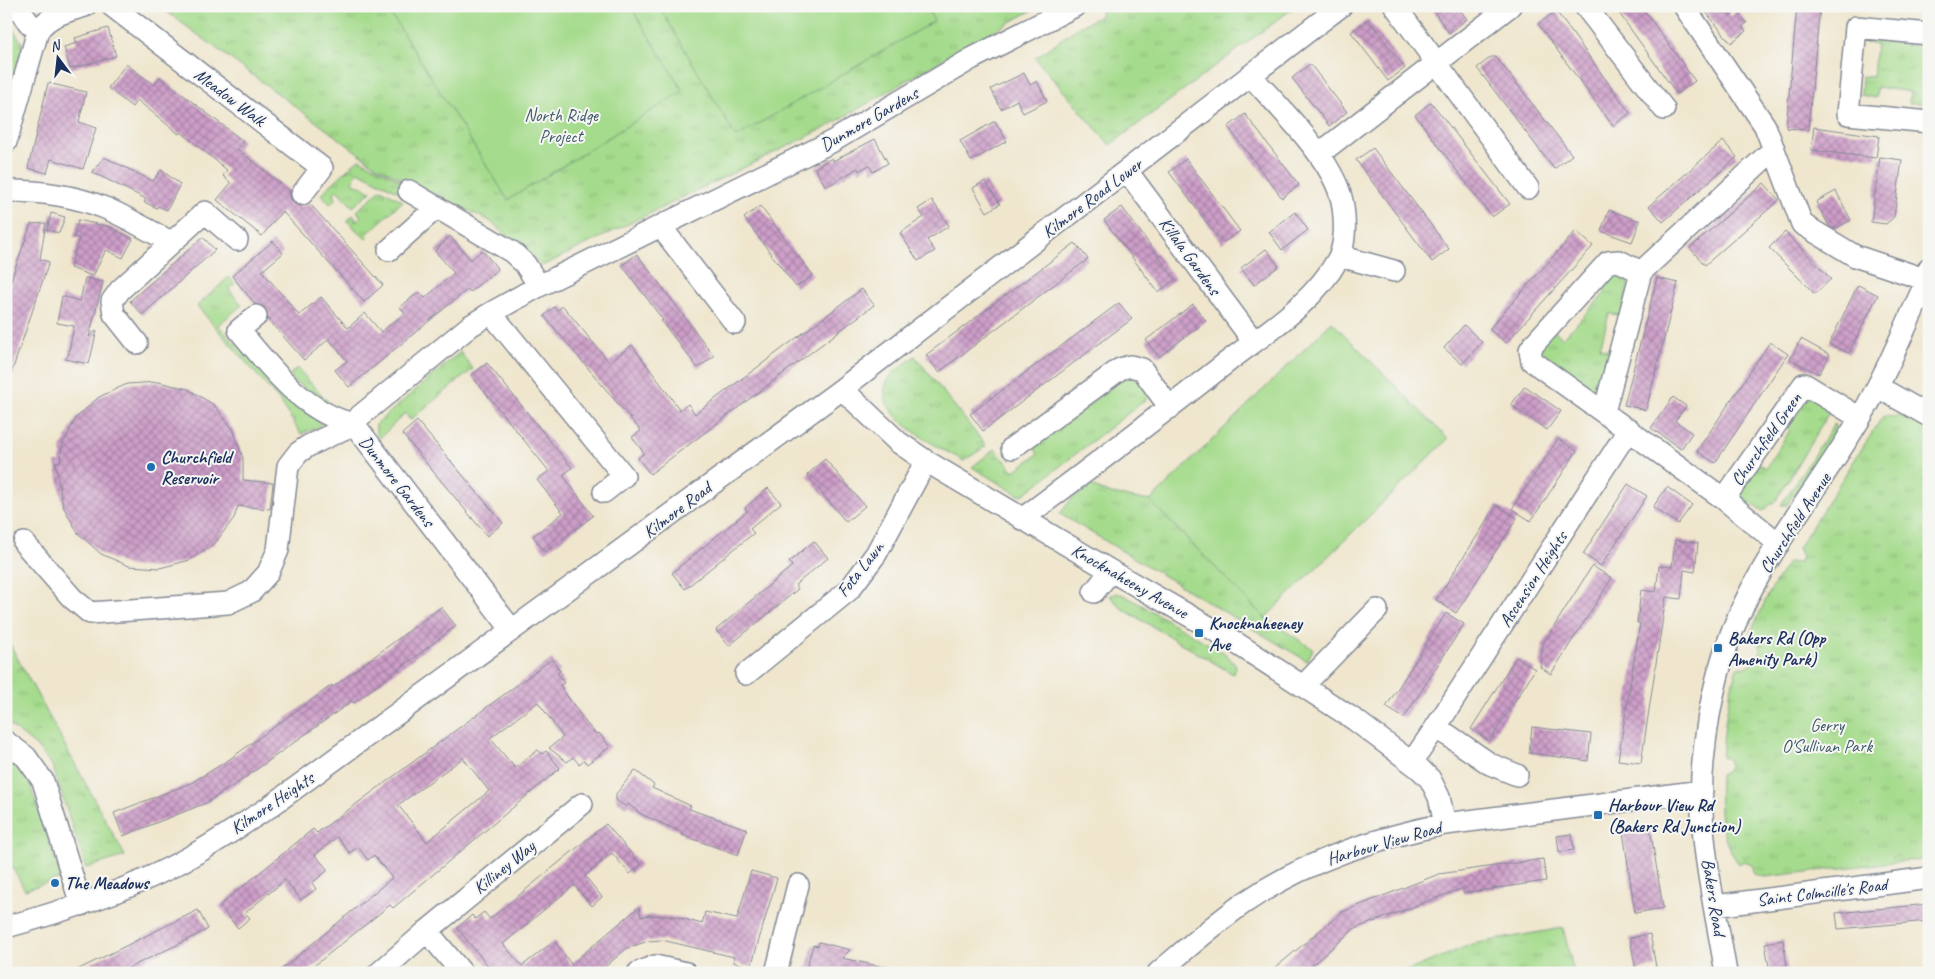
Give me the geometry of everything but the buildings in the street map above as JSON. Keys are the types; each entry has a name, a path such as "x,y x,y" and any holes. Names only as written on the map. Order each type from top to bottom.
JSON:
{"street":[{"path":"17,6 29,23 38,31"},
{"path":"6,142 38,31 46,20 85,6"},
{"name":"Meadow Walk","path":"112,6 322,168 302,194"},
{"name":"Dunmore Gardens","path":"512,630 354,424 360,416 470,326 490,313 540,286 833,141 971,59 1075,6"},
{"name":"Kilmore Road Lower","path":"842,389 1341,6"},
{"path":"1395,6 1435,64 1528,188"},
{"path":"1318,154 1510,6"},
{"path":"1585,6 1664,109"},
{"path":"1684,6 1765,126 1802,224 1855,256 1928,274"},
{"path":"1929,34 1856,27 1848,114 1929,122"},
{"path":"1022,519 1170,408 1310,298 1340,256 1344,230 1343,205 1335,178 1318,154 1251,76"},
{"path":"1604,412 1640,272 1774,150"},
{"name":"Killala Gardens","path":"1127,170 1254,342"},
{"path":"6,191 34,191 75,198 106,208 170,242"},
{"path":"409,191 517,256 540,286"},
{"path":"389,250 437,207"},
{"path":"137,343 114,314 112,300 120,290 170,242 205,212 237,240"},
{"path":"661,227 735,322"},
{"path":"1340,256 1394,271"},
{"name":"Churchfield Green","path":"1640,272 1619,261 1608,262 1530,350 1532,361 1724,499 1779,544"},
{"name":"Churchfield Avenue","path":"1702,791 1702,764 1716,678 1748,596 1779,544 1824,477 1878,387 1928,274"},
{"path":"490,313 624,476 604,492"},
{"path":"256,316 239,330 284,383 336,420 354,424"},
{"path":"1012,448 1120,369 1130,366 1142,370 1170,408"},
{"name":"Churchfield Green","path":"1724,499 1804,384 1860,418"},
{"path":"1878,387 1929,416"},
{"name":"Knocknaheeny Avenue","path":"842,389 898,442 926,461 1022,519 1230,639 1303,686 1412,762 1433,784 1445,824"},
{"name":"Kilmore Road","path":"512,630 842,389"},
{"path":"24,543 72,598 90,613 228,603 251,592 268,573 278,550 288,466 298,453 354,424"},
{"name":"Ascension Heights","path":"1412,762 1436,728 1629,429"},
{"name":"Fota Lawn","path":"746,674 849,590 876,554 926,461"},
{"path":"1094,592 1111,571"},
{"path":"1303,686 1377,610"},
{"name":"Kilmore Heights","path":"6,927 81,904 157,874 247,822 512,630"},
{"path":"1436,728 1490,764 1517,775"},
{"path":"6,742 26,757 43,781 81,904"},
{"name":"Harbour View Road","path":"1158,973 1244,904 1284,879 1337,854 1385,838 1445,824 1702,791"},
{"name":"Bakers Road","path":"1702,791 1704,827 1726,973"},
{"name":"Killiney Way","path":"379,973 427,931 582,804"},
{"name":"Saint Colmcille's Road","path":"1715,906 1929,878"},
{"path":"776,973 798,884"},
{"path":"427,931 462,973"},
{"path":"638,973 655,966 686,973"}],"green space":[{"name":"North Ridge Project","path":"159,6 1040,6 959,50 827,127 542,266 490,221 376,166"},
{"path":"386,6 630,6 683,91 508,200"},
{"path":"659,6 926,6 934,21 736,137"},
{"path":"1103,6 1296,6 1110,145 1035,58 1080,26 1099,17"},
{"path":"6,19 23,44 6,106"},
{"path":"1885,33 1886,42 1929,47 1926,103 1909,103 1910,92 1877,87 1876,98 1861,95 1862,76 1873,77 1876,44 1865,43 1866,34"},
{"path":"359,159 410,185 405,195 358,171 352,182 371,191 353,207 337,190 334,193 336,199 330,204 321,194"},
{"path":"381,189 403,201 367,234 369,236 366,239 347,221 353,215 356,219 355,222 361,217 357,211"},
{"path":"1611,269 1627,276 1629,280 1622,315 1609,314 1600,348 1612,351 1599,393 1596,394 1540,357 1538,347 1553,330 1563,338 1606,292 1596,284"},
{"path":"229,277 235,284 229,289 242,305 218,325 322,423 317,428 301,434 278,399 197,306"},
{"path":"1332,322 1448,439 1265,618 1150,501"},
{"path":"460,352 473,369 410,420 405,413 380,438 376,434 376,424"},
{"path":"915,356 986,446 964,461 911,429 898,419 889,407 885,395 889,378"},
{"path":"297,368 331,405 293,381 290,374"},
{"path":"1131,377 1137,379 1148,390 1149,397 1023,495 1017,494 972,467 995,449 1014,471 1038,454 1034,447 1036,443 1124,378"},
{"path":"1803,392 1831,409 1777,499 1763,511 1740,497 1741,491 1757,462 1766,468 1790,430 1781,424"},
{"name":"Gerry O'Sullivan Park","path":"1902,411 1929,426 1929,858 1764,877 1754,874 1753,866 1744,861 1739,864 1732,854 1723,832 1720,810 1720,775 1726,772 1730,766 1728,759 1722,757 1725,722 1737,667 1746,667 1759,659 1758,641 1750,634 1768,595 1788,562 1799,563 1802,557 1798,548 1883,416 1897,417"},
{"path":"1834,424 1837,430 1787,505 1781,505"},
{"path":"1091,486 1111,494 1150,501 1265,618 1313,649 1307,661 1060,514 1072,498"},
{"path":"1116,593 1124,595 1226,654 1236,666 1234,673 1121,608 1110,596"},
{"path":"6,637 125,856 86,868 52,765 36,746 6,722"},
{"path":"6,756 25,770 61,878 25,890 6,856"},
{"path":"1563,928 1574,973 1402,973 1472,944"}],"place":[{"name":"Churchfield Reservoir","path":"151,467"},
{"name":"Knocknaheeney Ave","path":"1199,633"},
{"name":"Bakers Rd (Opp Amenity Park)","path":"1718,648"},
{"name":"Harbour View Rd (Bakers Rd Junction)","path":"1598,815"},
{"name":"The Meadows","path":"55,883"}]}
